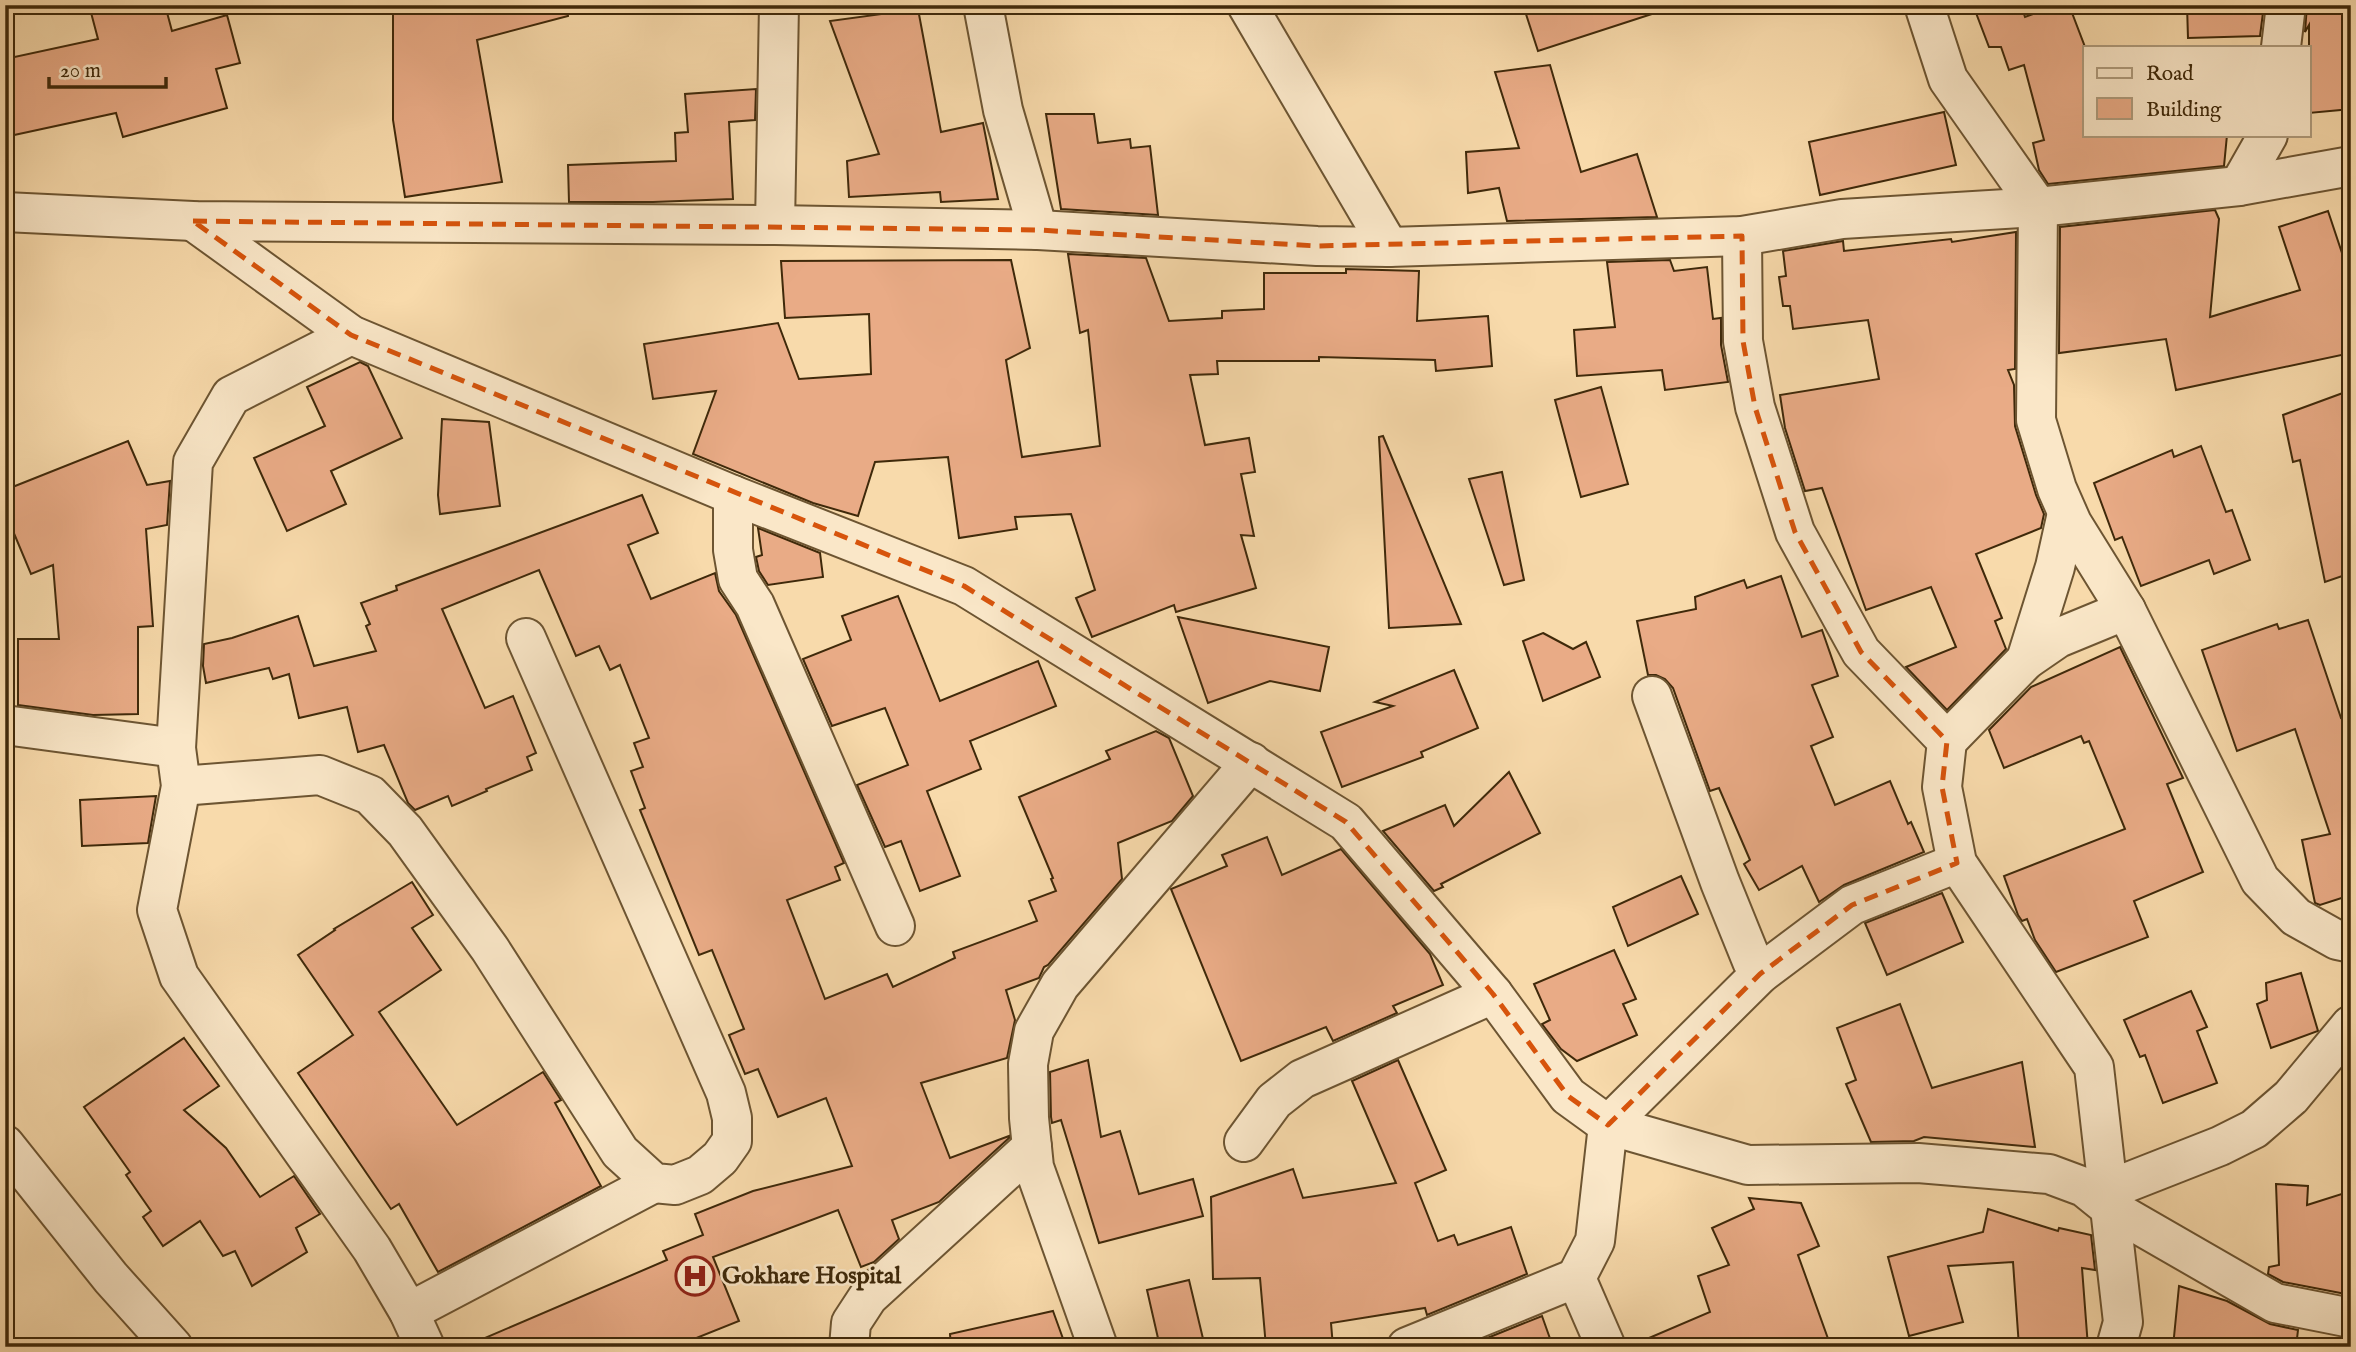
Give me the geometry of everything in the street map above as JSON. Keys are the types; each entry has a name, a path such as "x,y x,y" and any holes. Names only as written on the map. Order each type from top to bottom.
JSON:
{"street":[{"path":"775,225 779,5"},
{"path":"983,5 985,27 1003,110 1038,230"},
{"path":"1247,5 1389,247"},
{"path":"1924,5 1948,79 2038,207 2036,420 2067,513 2126,610 2260,880 2296,918 2337,940 2351,943"},
{"path":"2281,46 2286,5"},
{"path":"2239,186 2267,136"},
{"path":"5,212 193,221 775,225 1038,230 1317,246 1389,247 1742,236 1842,219 2038,207 2239,186 2351,166"},
{"path":"193,221 351,335 733,495 964,586 1346,822 1493,994 1568,1096 1608,1125 1748,1165 1918,1163 2049,1174 2109,1199 2275,1303 2351,1318"},
{"path":"1742,236 1742,341 1755,407 1795,532 1861,652 1947,741"},
{"path":"351,335 231,396 193,462 176,748 181,786 156,910 179,976 372,1249 409,1312 425,1347"},
{"path":"733,495 733,550 738,579 755,605 895,926"},
{"path":"2026,660 2055,567 2067,513"},
{"path":"2116,1347 2123,1322 2094,1067 1957,863 1942,787 1947,741 2026,660 2058,638 2126,610"},
{"path":"409,1312 654,1183 674,1185 700,1175 720,1158 732,1141 732,1118 726,1093 526,638"},
{"path":"1652,696 1720,882 1752,961 1760,974"},
{"path":"5,725 176,748"},
{"path":"1098,1347 1034,1167 1028,1064 1034,1031 1060,985 1251,762"},
{"path":"181,786 320,775 370,795 405,831 490,949 620,1152 654,1183"},
{"path":"1407,1347 1576,1278 1595,1241 1608,1125 1760,974 1852,905 1957,863"},
{"path":"1244,1142 1275,1101 1302,1079 1493,994"},
{"path":"2109,1199 2254,1129 2291,1097 2351,1025"},
{"path":"5,1145 168,1345"},
{"path":"849,1347 851,1323 868,1297 1032,1147"},
{"path":"1576,1278 1605,1347"}],"highlighted area":[{"path":"193,221 1038,230 1317,246 1742,236 1743,341 1755,407 1795,532 1861,652 1947,741 1942,787 1957,863 1852,905 1760,974 1608,1125 1568,1096 1493,994 1346,822 964,586 351,335"}],"building":[{"path":"89,5 165,5 172,31 227,15 240,63 216,69 227,108 123,137 116,113 5,137 5,59 98,39"},
{"path":"393,5 567,5 568,16 477,40 502,182 405,197 393,120"},
{"path":"1523,5 1657,5 1658,12 1538,51"},
{"path":"1973,5 2021,5 2025,17 2057,5 2069,5 2085,46 2083,136 2227,136 2224,166 2048,184 2039,170 2033,143 2044,140 2024,65 2009,70 2001,47 1989,47"},
{"path":"2187,5 2264,5 2260,36 2188,38"},
{"path":"2307,5 2351,5 2351,109 2310,113 2309,25 2305,32"},
{"path":"918,9 941,132 983,123 998,199 941,202 940,192 849,197 847,161 879,154 830,21"},
{"path":"1550,65 1581,172 1637,154 1657,217 1507,221 1499,188 1468,193 1466,152 1519,148 1495,72"},
{"path":"756,89 755,120 729,122 733,199 569,202 568,165 676,161 675,133 688,132 685,94"},
{"path":"1944,112 1956,165 1820,195 1809,142"},
{"path":"1046,114 1094,114 1098,143 1130,139 1131,148 1150,146 1158,215 1061,209"},
{"path":"2215,210 2219,219 2210,317 2300,290 2279,227 2328,211 2345,262 2351,261 2351,353 2176,390 2166,339 2059,353 2060,227"},
{"path":"2016,232 2015,369 2008,370 2014,385 2015,426 2044,514 2041,528 1976,554 2002,618 1995,621 2006,649 1947,710 1906,667 1956,647 1931,587 1866,610 1822,488 1805,491 1785,428 1780,395 1879,379 1868,320 1793,329 1790,306 1783,306 1779,277 1786,276 1783,251 1843,241 1844,251 1951,239 1952,242"},
{"path":"1068,254 1146,258 1169,321 1222,318 1222,311 1264,309 1264,273 1346,273 1346,269 1419,271 1417,321 1488,316 1492,366 1436,371 1435,360 1319,357 1319,361 1217,361 1218,374 1190,375 1205,445 1249,438 1255,472 1241,474 1254,536 1241,535 1256,588 1176,612 1174,605 1092,637 1076,598 1095,590 1071,514 1015,517 1017,529 959,538 948,457 875,462 858,516 813,503 693,454 716,391 653,399 644,344 778,323 799,379 871,374 869,314 785,318 781,261 1011,260 1030,348 1006,360 1022,457 1100,446 1088,330 1080,333"},
{"path":"1670,260 1674,271 1707,267 1713,319 1721,318 1721,345 1728,382 1665,390 1662,370 1577,376 1574,330 1615,327 1607,262"},
{"path":"360,362 368,366 402,438 331,471 346,504 287,531 254,458 325,426 307,387"},
{"path":"1601,387 1628,484 1581,497 1555,400"},
{"path":"2351,390 2351,573 2325,582 2300,460 2293,462 2283,415"},
{"path":"442,419 489,422 500,506 440,514 438,495"},
{"path":"1383,436 1461,624 1389,628 1379,437"},
{"path":"128,441 147,485 170,481 167,525 146,529 153,626 138,627 138,714 93,715 18,705 18,639 59,639 53,565 31,574 5,512 5,490"},
{"path":"2201,446 2226,512 2232,510 2250,560 2214,574 2209,560 2141,586 2122,537 2115,540 2094,483 2172,450 2174,457"},
{"path":"1502,472 1524,580 1504,585 1469,479"},
{"path":"642,495 658,533 628,545 651,599 715,573 719,591 736,615 844,863 835,867 840,880 787,900 825,999 887,974 893,987 955,958 953,952 1037,921 1029,901 1056,891 1019,797 1110,759 1106,751 1156,731 1169,738 1193,796 1172,821 1118,843 1122,879 1044,967 1039,978 1006,990 1015,1020 1007,1058 921,1083 950,1158 1009,1138 939,1202 892,1220 899,1239 874,1262 861,1267 838,1210 713,1257 739,1321 674,1347 464,1347 667,1260 663,1251 703,1235 695,1214 753,1191 852,1166 826,1098 778,1117 758,1069 745,1074 729,1035 744,1029 712,950 699,955 640,810 645,808 631,771 643,767 634,743 649,738 620,665 610,670 599,646 576,656 539,570 442,609 485,708 513,696 536,753 527,757 532,770 452,806 448,796 415,810 408,803 384,745 358,752 347,707 299,718 289,674 273,679 269,668 206,683 203,666 204,644 232,638 298,616 314,666 376,651 366,626 370,624 361,603 397,590 396,586"},
{"path":"758,528 820,553 823,577 768,585 759,571 756,557 762,555"},
{"path":"1781,576 1802,637 1822,630 1838,676 1812,685 1833,737 1811,746 1835,805 1890,781 1908,824 1911,822 1924,852 1844,885 1819,902 1802,866 1759,890 1744,864 1750,860 1719,788 1710,791 1673,688 1665,679 1648,675 1637,621 1696,609 1695,597 1744,580 1747,588"},
{"path":"898,596 940,701 1038,661 1056,706 970,741 981,769 927,791 960,876 920,891 901,841 885,847 857,785 908,765 885,708 832,726 803,659 851,640 842,616"},
{"path":"1178,617 1329,647 1320,691 1270,681 1208,703"},
{"path":"2308,620 2341,718 2351,714 2351,895 2320,905 2315,903 2302,840 2330,834 2295,729 2237,751 2202,650 2277,624 2279,629"},
{"path":"1543,633 1573,649 1586,642 1600,677 1543,701 1523,641"},
{"path":"2120,647 2183,778 2167,784 2203,872 2134,901 2148,937 2056,972 2035,940 2027,919 2022,921 2018,915 2004,876 2125,829 2089,741 2084,743 2081,736 2004,768 1989,730 2031,687"},
{"path":"1454,670 1478,728 1421,752 1423,757 1342,787 1321,732 1393,706 1375,702"},
{"path":"1509,772 1540,833 1441,884 1443,887 1434,891 1383,831 1445,805 1454,826"},
{"path":"156,796 148,843 82,846 80,800"},
{"path":"1267,837 1282,875 1341,849 1430,954 1443,985 1393,1006 1397,1013 1333,1041 1326,1027 1241,1061 1171,889 1227,866 1222,855"},
{"path":"1681,876 1698,914 1628,946 1613,907"},
{"path":"412,882 433,915 412,928 441,970 379,1012 457,1125 543,1072 561,1100 555,1103 601,1186 438,1272 399,1204 391,1209 298,1073 353,1035 298,955 334,929"},
{"path":"1942,893 1963,942 1887,975 1865,923"},
{"path":"1614,950 1636,999 1623,1004 1637,1035 1577,1061 1561,1049 1542,1024 1550,1020 1534,984"},
{"path":"2301,973 2318,1031 2271,1048 2257,1004 2267,1000 2266,983"},
{"path":"2191,991 2207,1027 2197,1031 2217,1083 2163,1103 2145,1055 2140,1057 2124,1020"},
{"path":"1900,1004 1932,1088 2022,1062 2035,1147 1924,1137 1914,1141 1871,1142 1846,1084 1856,1080 1837,1028"},
{"path":"184,1038 219,1086 184,1110 226,1148 260,1197 294,1176 320,1214 296,1228 307,1252 252,1286 235,1251 223,1256 200,1221 163,1246 143,1217 151,1211 126,1175 130,1172 84,1107"},
{"path":"1088,1060 1101,1137 1120,1131 1139,1194 1193,1179 1203,1216 1099,1243 1061,1120 1052,1123 1051,1117 1050,1072"},
{"path":"1398,1060 1446,1170 1415,1183 1438,1241 1454,1235 1458,1245 1511,1227 1527,1274 1427,1315 1425,1308 1331,1323 1333,1347 1266,1347 1260,1278 1213,1279 1211,1197 1293,1169 1303,1198 1396,1183 1352,1081"},
{"path":"2276,1184 2308,1186 2307,1205 2351,1191 2351,1295 2283,1282 2268,1274 2269,1267 2279,1265"},
{"path":"1749,1198 1801,1203 1819,1246 1798,1255 1831,1347 1628,1347 1710,1312 1698,1276 1729,1265 1712,1228 1754,1209"},
{"path":"1988,1209 2058,1231 2059,1228 2091,1235 2095,1270 2082,1268 2088,1347 2019,1347 2013,1262 1948,1266 1963,1322 1909,1336 1888,1257 1983,1232"},
{"path":"1189,1280 1205,1347 1160,1347 1147,1290"},
{"path":"2179,1286 2227,1301 2270,1324 2298,1330 2296,1347 2173,1347"},
{"path":"1053,1311 1066,1347 951,1347 950,1334"},
{"path":"1542,1316 1553,1347 1465,1347"}],"place":[{"name":"Gokhare Hospital","path":"695,1276"}]}
